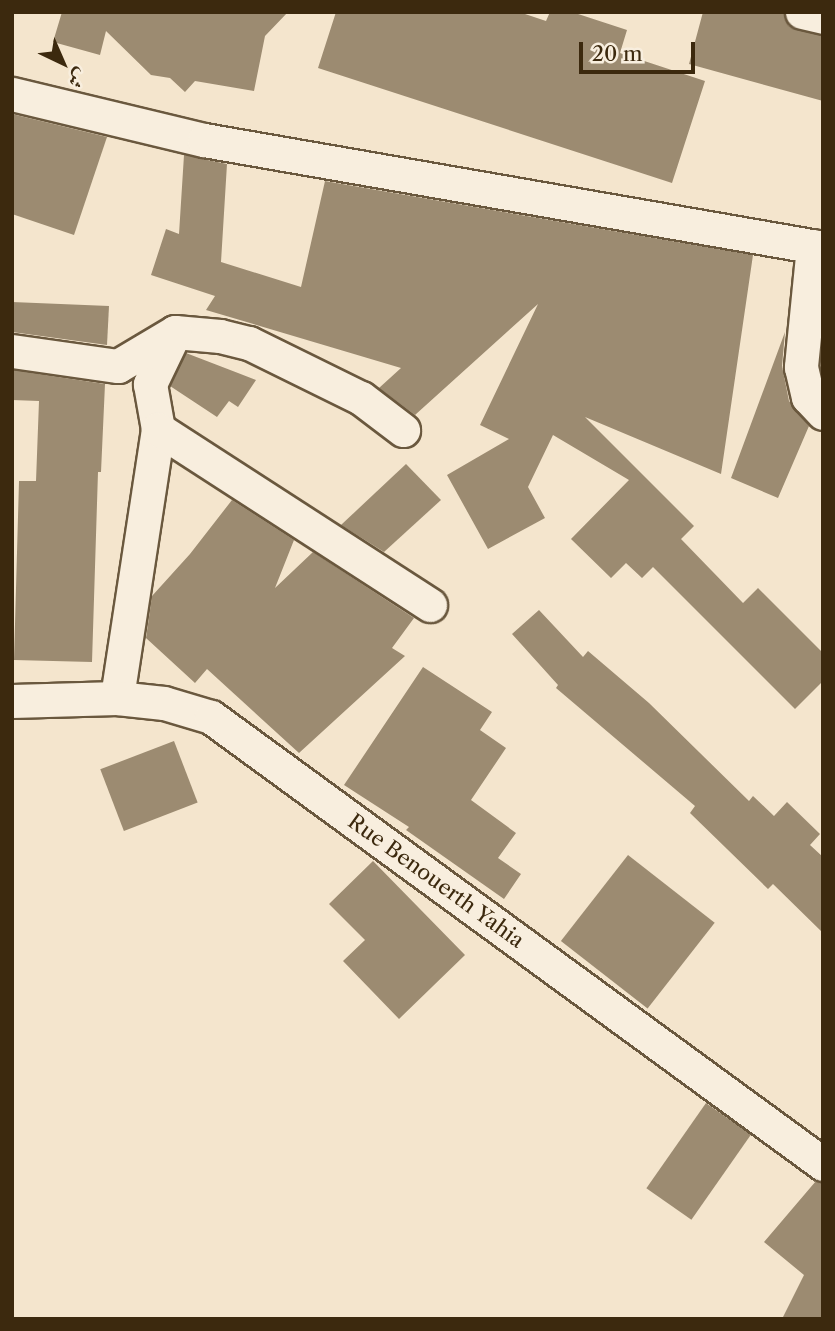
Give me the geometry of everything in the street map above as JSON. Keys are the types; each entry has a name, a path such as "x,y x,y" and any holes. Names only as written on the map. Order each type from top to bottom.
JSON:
{"street":[{"path":"802,12 823,17"},
{"path":"12,94 204,140 818,247 801,367 808,397 823,413"},
{"path":"12,351 118,366 175,332 220,335 249,343 360,398 403,430"},
{"path":"117,698 158,429 150,384 175,332"},
{"path":"158,429 430,605"},
{"name":"Rue Benouerth Yahia","path":"12,701 117,698 164,703 211,718 823,1164"}],"building":[{"path":"62,12 288,12 265,36 254,91 195,81 185,92 170,78 151,75 106,31 100,55 53,42"},
{"path":"336,12 519,12 546,21 550,12 572,12 627,30 620,53 705,81 672,183 318,68"},
{"path":"703,12 783,12 789,26 823,36 823,101 689,64"},
{"path":"12,114 107,137 74,235 12,214"},
{"path":"184,155 227,164 221,262 301,287 325,181 753,255 721,474 585,417 694,526 681,539 743,603 758,588 823,653 823,681 795,709 653,567 642,578 626,563 611,578 571,539 629,480 553,435 528,487 545,518 488,549 447,475 509,439 480,425 538,304 415,415 379,388 401,368 206,310 215,296 151,275 166,229 179,234"},
{"path":"12,302 109,306 107,345 12,332"},
{"path":"785,332 782,366 789,401 809,426 778,498 731,478"},
{"path":"186,353 256,380 238,407 229,401 217,417 170,386"},
{"path":"12,370 105,384 101,472 98,472 92,662 14,660 19,481 36,481 39,401 12,400"},
{"path":"406,464 441,500 384,552 341,525"},
{"path":"232,500 294,540 275,588 313,552 414,618 392,648 405,656 299,753 207,669 195,683 146,638 152,596 190,554"},
{"path":"539,610 583,657 588,651 649,703 749,801 753,796 774,816 787,802 820,834 810,845 823,857 823,933 773,884 768,889 690,813 695,806 556,688 558,685 512,634"},
{"path":"423,667 492,712 480,730 506,748 471,800 516,833 498,858 521,874 504,899 406,830 409,827 344,785"},
{"path":"174,741 198,803 124,831 100,769"},
{"path":"628,855 715,923 648,1009 561,941"},
{"path":"373,861 465,955 399,1019 343,961 365,940 329,904"},
{"path":"706,1103 751,1135 691,1220 646,1188"},
{"path":"816,1181 823,1183 823,1319 782,1319 804,1275 764,1242"}]}
